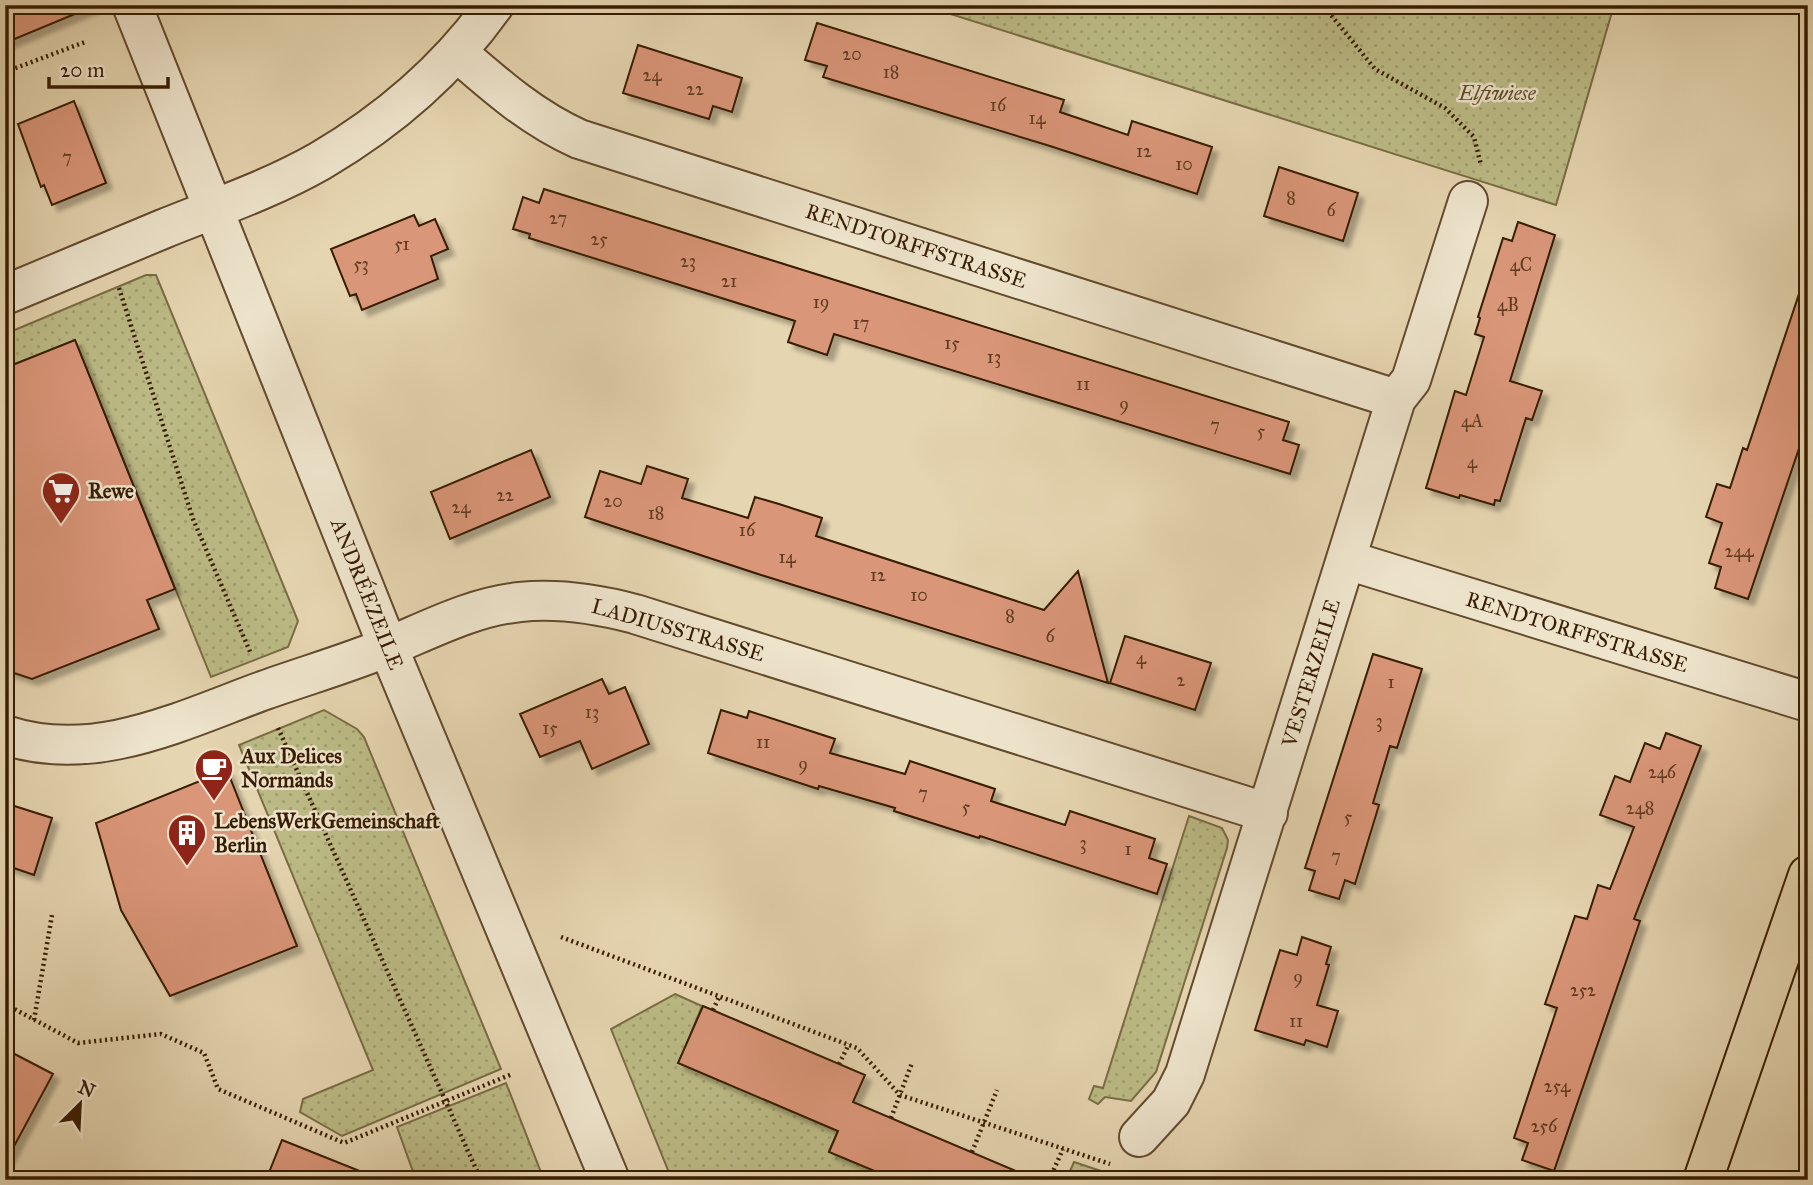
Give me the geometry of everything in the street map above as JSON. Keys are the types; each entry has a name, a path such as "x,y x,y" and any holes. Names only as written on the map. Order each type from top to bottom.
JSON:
{"main road":[{"path":"1703,1180 1808,875"}],"street":[{"name":"ANDRÉEZEILE","path":"131,5 215,209 388,647 610,1180"},
{"path":"5,295 215,209 318,162 351,142 403,103 457,52 494,5"},
{"name":"RENDTORFFSTRASSE","path":"457,52 499,90 532,114 579,139 1396,399"},
{"name":"VESTERZEILE","path":"1138,1155 1185,1074 1396,399 1411,380 1475,186"},
{"name":"RENDTORFFSTRASSE","path":"1347,560 1808,702"},
{"name":"LADIUSSTRASSE","path":"5,735 42,744 78,745 132,738 388,647 455,617 519,602 548,601 608,607 1268,813"}],"path":[{"path":"1328,5 1331,15 1375,69 1445,108 1474,137 1475,186"},
{"path":"5,72 85,42"},
{"path":"117,282 134,328 193,519 252,659"},
{"path":"275,721 481,1180"},
{"path":"34,1020 52,915"},
{"path":"561,937 849,1044 857,1048 900,1095 1116,1166"},
{"path":"713,1010 720,995"},
{"path":"5,1004 78,1043 162,1034 204,1053 218,1089 344,1143 512,1074"},
{"path":"839,1064 849,1044"},
{"path":"891,1118 912,1063"},
{"path":"972,1152 997,1090"},
{"path":"1049,1180 1063,1149"},
{"path":"1138,1155 1155,1180"}],"green space":[{"name":"Elfiwiese","path":"922,5 1614,5 1556,205"},
{"path":"146,275 156,275 298,621 288,647 211,677 75,340 5,368 5,334"},
{"path":"324,710 357,729 364,737 501,1069 342,1136 300,1112 303,1099 373,1070 239,745"},
{"path":"1189,816 1222,828 1228,840 1227,848 1156,1072 1131,1101 1105,1097 1098,1104 1089,1099 1094,1086 1103,1088"},
{"path":"675,994 702,1006 679,1063 838,1131 829,1151 896,1180 672,1180 611,1029"},
{"path":"506,1083 544,1180 416,1180 397,1127"},
{"path":"1074,1162 1128,1180 1066,1180"}],"building":[{"path":"5,5 94,5 94,6 5,43"},
{"path":"817,23 1064,100 1060,112 1128,135 1132,121 1212,147 1197,194 823,77 827,66 805,60"},
{"path":"638,45 742,78 732,112 713,106 709,119 623,93"},
{"path":"74,101 106,183 52,205 44,185 41,187 18,124"},
{"path":"1279,167 1358,193 1343,241 1264,216"},
{"path":"544,189 1289,422 1283,440 1299,445 1290,474 834,334 827,355 788,342 795,321 529,238 530,234 513,229 523,197 539,203"},
{"path":"414,215 419,226 435,219 448,249 431,256 438,279 362,310 356,294 350,296 331,249"},
{"path":"1518,222 1555,235 1510,381 1542,391 1532,420 1526,418 1500,501 1495,500 1494,505 1426,488 1455,391 1466,395 1484,337 1475,334 1480,318 1478,317 1503,238 1512,241"},
{"path":"1802,285 1808,286 1808,422 1748,599 1715,588 1721,567 1709,563 1722,523 1706,517 1717,484 1730,488 1743,448 1747,450"},
{"name":"Rewe","path":"75,340 175,589 147,600 159,629 32,679 5,670 5,368"},
{"path":"531,450 550,497 450,539 431,492"},
{"path":"647,466 688,479 682,498 748,518 755,497 779,504 822,518 816,536 1044,610 1078,571 1108,683 585,517 600,471 641,484"},
{"path":"1125,636 1211,663 1195,710 1110,683"},
{"path":"1373,654 1422,669 1397,748 1390,746 1373,803 1379,805 1355,884 1345,880 1339,899 1309,890 1315,871 1305,868"},
{"path":"602,679 609,694 625,687 649,744 592,769 580,741 540,757 520,714"},
{"path":"721,710 747,718 749,711 835,739 830,753 905,774 910,761 995,789 991,801 1065,825 1070,811 1155,839 1149,858 1167,864 1157,894 894,811 895,808 819,786 818,789 708,753"},
{"path":"1666,733 1701,746 1634,919 1640,921 1554,1171 1522,1160 1528,1143 1514,1138 1557,1008 1545,1004 1575,916 1587,919 1598,885 1610,889 1634,827 1600,815 1615,776 1630,782 1645,743 1660,749"},
{"name":"LebensWerkGemeinschaft Berlin","path":"227,770 297,946 170,996 121,910 96,823"},
{"path":"5,803 52,818 34,875 5,865"},
{"path":"1302,937 1331,947 1326,964 1329,965 1317,1005 1338,1011 1327,1047 1306,1040 1304,1045 1255,1030 1280,950 1297,955"},
{"path":"703,1006 865,1075 853,1102 1037,1180 896,1180 829,1152 838,1131 678,1063"},
{"path":"5,1049 53,1074 5,1163"},
{"path":"282,1140 377,1178 377,1180 266,1180"}],"place":[{"name":"Rewe","path":"61,525"},
{"name":"Aux Delices Normands","path":"214,802"},
{"name":"LebensWerkGemeinschaft Berlin","path":"187,867"}]}
